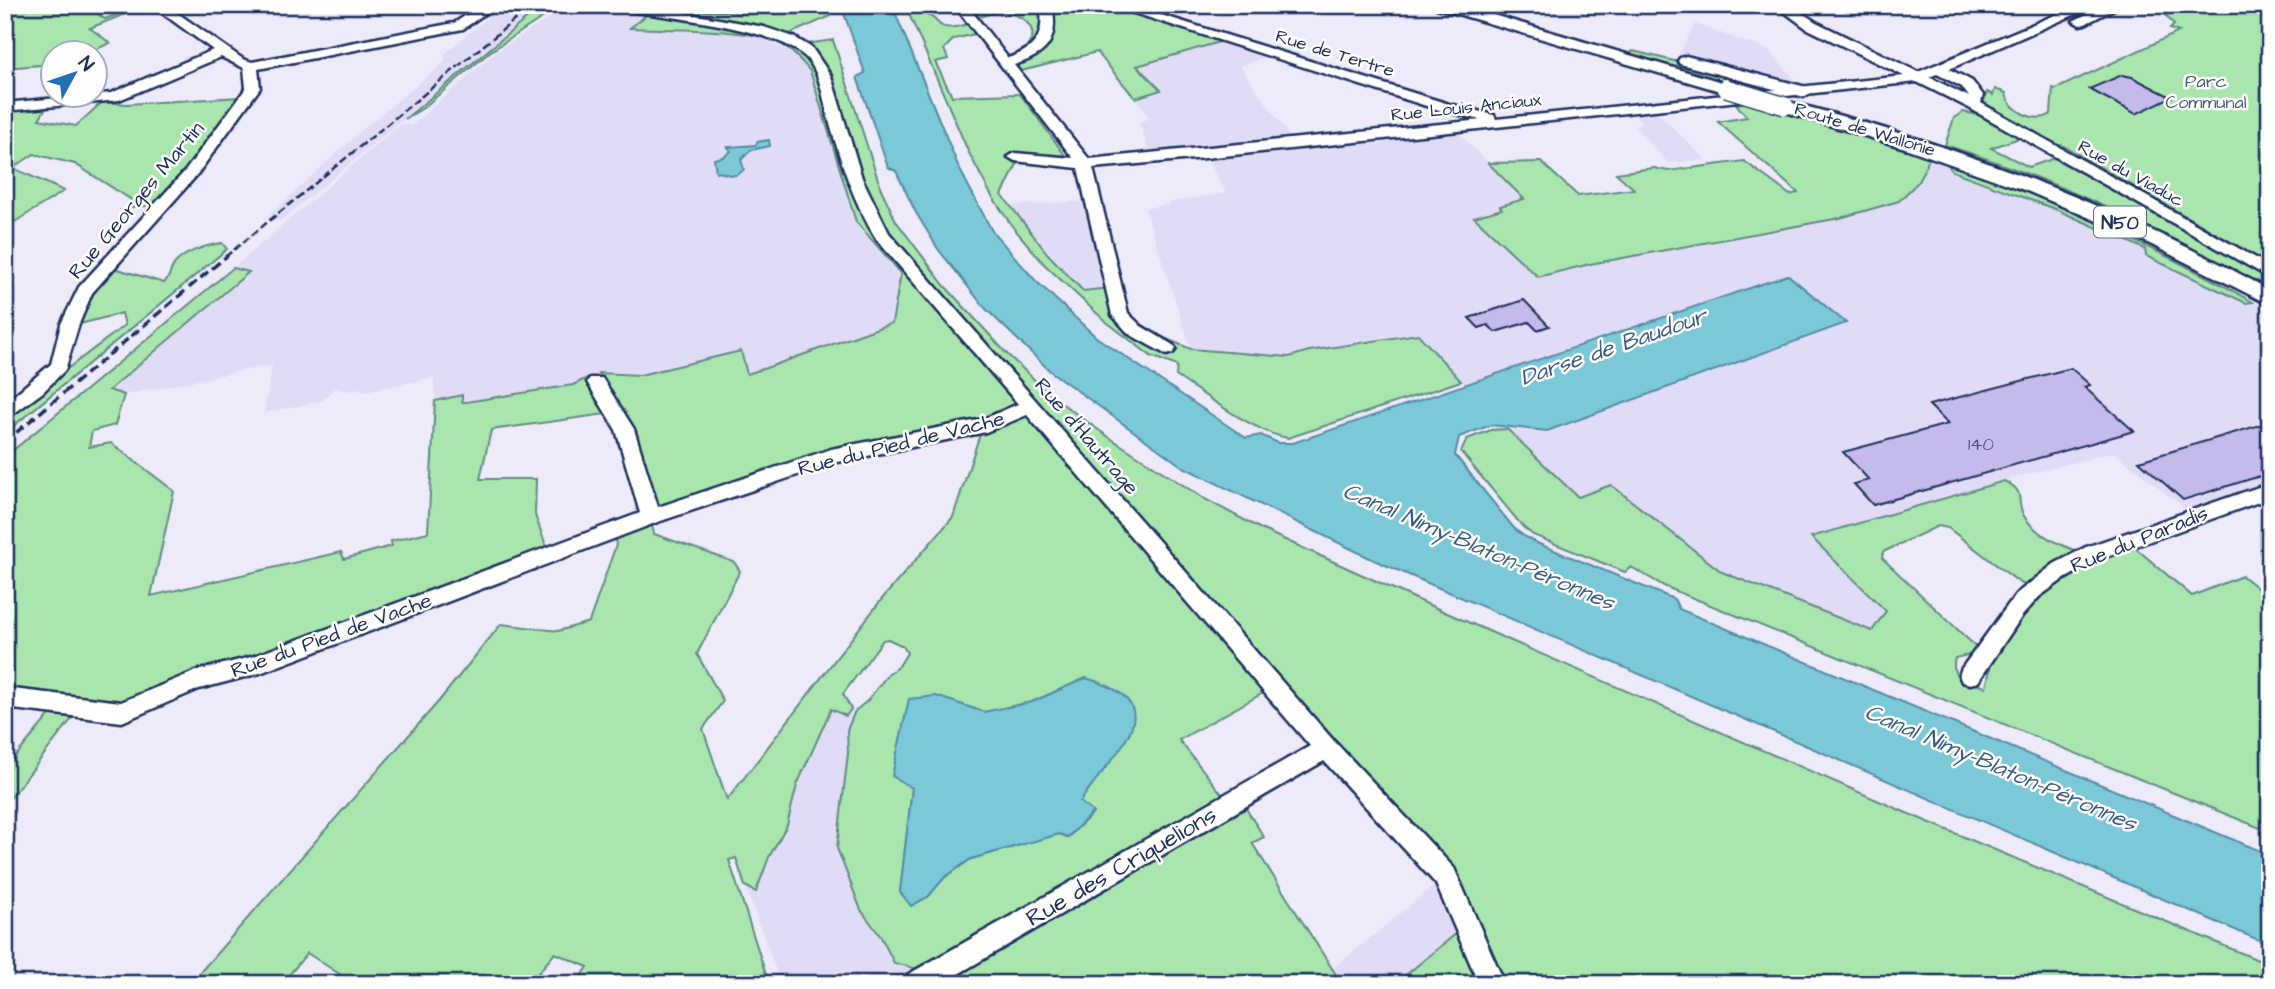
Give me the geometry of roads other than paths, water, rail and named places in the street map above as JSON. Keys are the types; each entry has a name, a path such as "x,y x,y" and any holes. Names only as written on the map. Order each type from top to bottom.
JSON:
{"main road":[{"name":"Route de Wallonie","path":"1442,5 1963,160 2106,215 2270,299"},
{"path":"1604,52 1611,48 1628,47 1804,92"}],"street":[{"path":"157,5 253,73 458,26 491,5"},
{"name":"Rue d'Hautrage","path":"617,5 652,8 774,34 788,39 811,54 825,79 859,194 883,236 1326,748 1445,876 1492,984"},
{"path":"700,5 784,5"},
{"path":"960,5 1085,164 1120,315 1135,330 1167,349"},
{"path":"1004,64 1028,56 1041,48 1051,21 1046,5"},
{"name":"Rue de Tertre","path":"1115,5 1444,107 1505,120"},
{"name":"Rue du Viaduc","path":"1781,5 1818,28 1920,76 1974,105 2270,273"},
{"name":"Rue Louis Anciaux","path":"1015,157 1085,164 1804,92 1920,76 1940,70 2091,5"},
{"path":"1975,54 1991,61 2116,5"},
{"path":"5,107 114,97 223,51"},
{"name":"Rue du Viaduc","path":"1940,70 1967,84 1976,95 1974,105"},
{"name":"Rue Georges Martin","path":"5,412 37,388 59,366 70,324 85,291 191,173 253,89 253,73"},
{"path":"596,382 625,429 650,517"},
{"name":"Rue du Pied de Vache","path":"5,698 122,712 197,680 252,666 650,517 831,456 986,425 1031,406"},
{"name":"Rue du Paradis","path":"1970,675 2021,602 2043,582 2068,566 2093,553 2270,489"},
{"name":"Rue des Criquelions","path":"916,984 1326,748"}],"water":[{"path":"841,5 892,5 959,168 992,231 1035,280 1096,337 1246,438 1261,435 1278,443 1293,443 1788,275 1846,323 1547,431 1491,425 1459,437 1455,455 1513,527 1539,544 1674,599 1679,609 2270,855 2270,945 1374,560 1183,467 1050,371 985,308 938,249 915,211 896,171 888,167 857,77 865,73"},
{"path":"769,140 770,146 751,150 741,160 744,169 741,173 734,175 716,172 714,159 731,151 728,147 756,145 757,142"},
{"path":"1086,678 1114,689 1129,702 1134,717 1120,750 1080,802 1093,812 1068,837 1059,834 971,859 944,878 928,897 911,906 900,892 912,788 892,776 909,699 936,696 984,712 1032,702"}],"railway":[{"path":"225,257 533,5"},
{"path":"5,442 228,255"}],"park label":[{"name":"Parc Communal","path":"2206,91"}],"water label":[{"name":"Darse de Baudour","path":"1613,346"},
{"name":"Canal Nimy-Blaton-Péronnes","path":"1479,546"},
{"name":"Canal Nimy-Blaton-Péronnes","path":"2001,767"}]}
